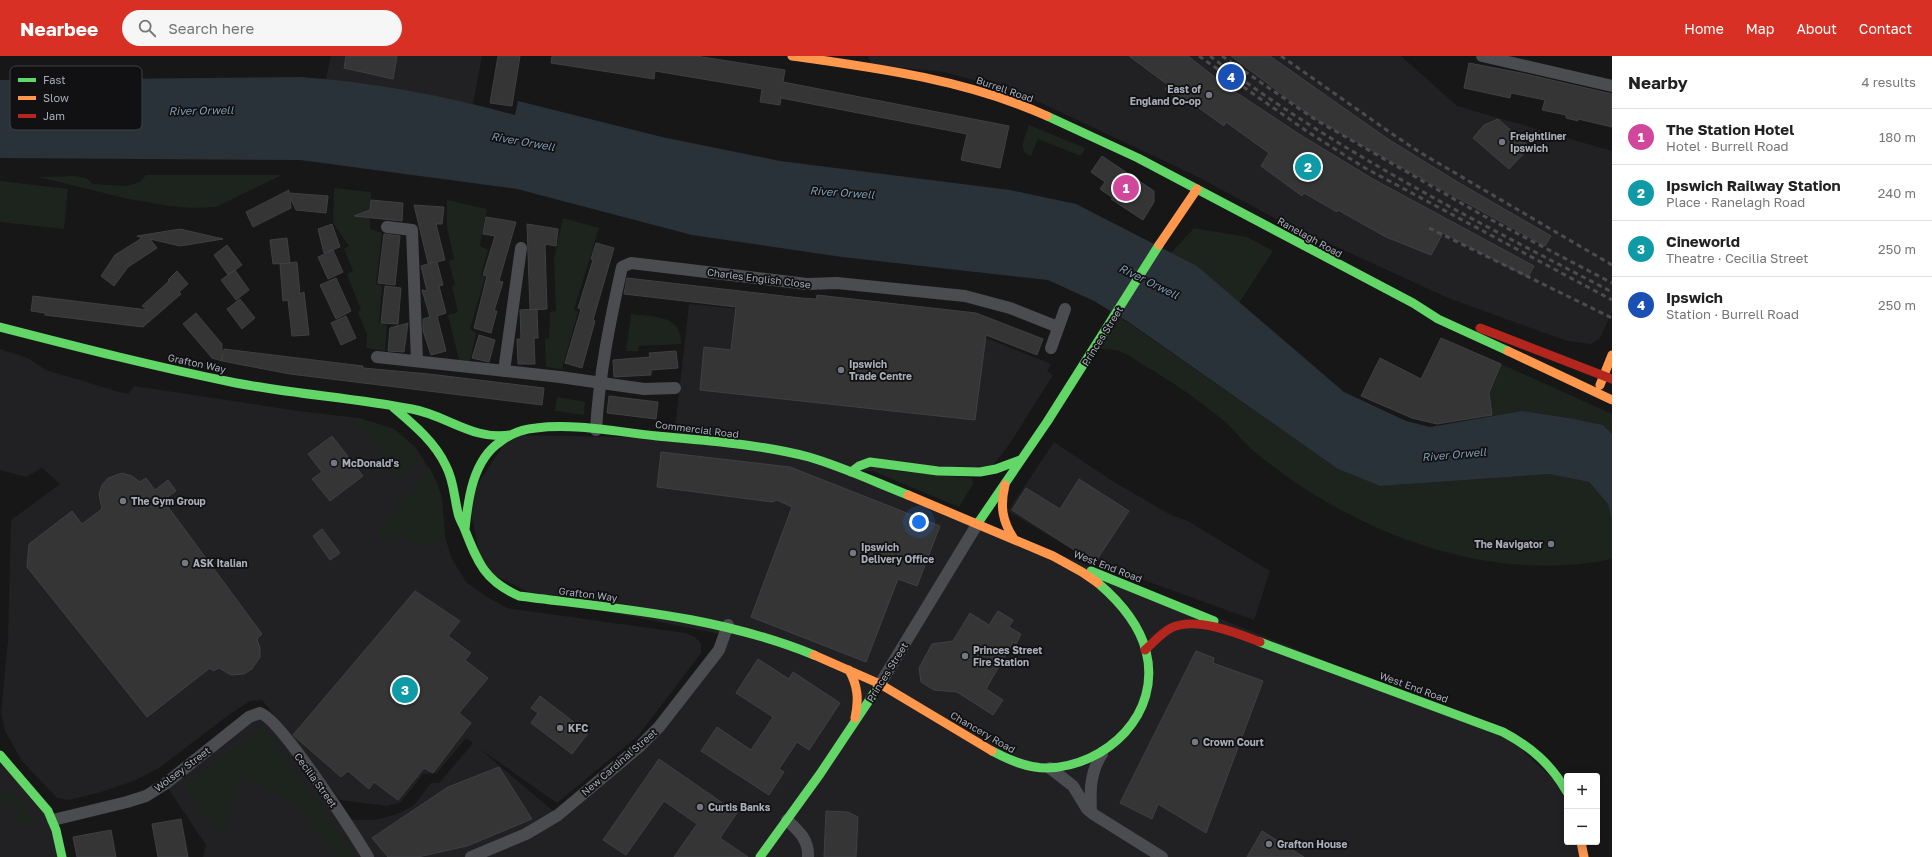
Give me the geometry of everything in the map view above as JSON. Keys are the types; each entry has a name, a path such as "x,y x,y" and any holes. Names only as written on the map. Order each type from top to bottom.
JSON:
{"main road":[{"name":"Burrell Road","path":"792,56 851,60 942,81 1016,103 1111,145 1197,189"},
{"name":"Princes Street","path":"978,523 1061,400 1163,239 1197,189"},
{"name":"Ranelagh Road","path":"1197,189 1413,303 1438,319 1612,400"},
{"name":"Ranelagh Road","path":"1413,303 1608,378"},
{"name":"Grafton Way","path":"0,327 120,358 237,383 414,409 482,435 498,437 510,435"},
{"path":"1597,393 1608,378 1612,356"},
{"name":"Grafton Way","path":"393,407 418,428 434,447 446,465 453,486 458,516 465,529 471,550 490,580 506,591 525,597 697,618 728,625 788,644 880,684"},
{"name":"Commercial Road","path":"465,529 468,499 478,470 493,447 510,435 533,428 562,426 777,450 818,460 978,523"},
{"path":"851,472 858,466 870,462 953,472 980,472 1008,465 1020,460"},
{"name":"Princes Street","path":"1006,481 1001,500 1002,518 1005,526 1014,539"},
{"name":"Chancery Road","path":"880,684 998,754 1028,767 1050,768 1072,766 1102,754 1116,744 1126,734 1138,716 1147,694 1150,676 1146,650 1136,626 1121,605 1095,581 1063,561 978,523"},
{"name":"West End Road","path":"1063,561 1207,617 1233,632"},
{"name":"West End Road","path":"1146,650 1166,631 1181,624 1193,623 1233,632 1503,732 1530,746 1547,761 1564,786"},
{"path":"849,670 857,686 858,697 854,722"},
{"name":"Princes Street","path":"760,857 880,684"},
{"path":"0,759 45,807 53,820 62,857"},
{"path":"1582,845 1584,857"}],"street":[{"path":"1482,56 1612,86"},
{"path":"387,227 412,230 418,361"},
{"path":"504,371 521,248"},
{"name":"Charles English Close","path":"596,430 599,382 622,267 630,263 799,284 815,285 837,283 965,296 1010,308 1058,327"},
{"path":"1051,348 1065,309"},
{"path":"377,357 599,382 648,390 675,388"},
{"name":"Princes Street","path":"880,684 978,523"},
{"name":"New Cardinal Street","path":"471,857 526,834 558,815 639,747 660,727 719,650 728,625"},
{"name":"Wolsey Street","path":"53,820 146,796 165,784 255,714"},
{"name":"Cecilia Street","path":"255,714 264,714 270,718 334,803 368,857"},
{"path":"1091,812 1090,787 1092,774 1096,763 1102,754"},
{"path":"1050,768 1073,786 1087,809 1162,857"},
{"path":"787,820 803,836 807,844 808,857"}],"shaded area":[{"path":"331,56 482,56 473,104 326,79"},
{"path":"868,56 1401,56 1457,106 1612,151 1612,312 1600,338 1591,344 1568,341 1553,336 1448,298 1276,219 1194,175 1022,94 945,72 872,65"},
{"path":"1029,125 1085,148 1081,156 1038,139 1031,156 1026,154 1023,144"},
{"path":"146,175 282,175 216,207 193,208 169,206 129,199 38,177 75,176 86,178 93,184 127,186 140,182"},
{"path":"0,181 68,189 64,229 0,222"},
{"path":"334,188 371,192 370,229 382,233 376,284 382,286 379,323 387,325 385,351 366,348 367,335 358,312 361,310 347,274 353,271 344,249 349,246 333,223"},
{"path":"447,200 487,209 480,246 488,250 481,275 485,277 470,329 476,333 470,361 459,360 448,315 458,312 452,286 455,285 449,261 454,259 447,227"},
{"path":"563,218 599,228 574,310 578,312 562,369 546,367 545,339 549,338 550,312 556,311 554,259"},
{"path":"1194,228 1247,237 1273,251 1239,303 1197,266 1171,253"},
{"path":"689,304 965,332 989,339 1051,364 1047,371 1053,375 1011,442 989,471 852,471 1503,732 1564,789 1564,845 1582,845 1584,857 203,857 206,845 165,784 260,713 344,818 356,820 376,820 397,814 414,805 431,783 439,783 473,743 466,738 437,773 423,774 401,802 387,806 340,800 262,700 250,701 230,714 159,768 134,781 98,793 69,800 57,798 22,761 5,731 1,713 8,640 11,520 60,484 42,468 26,477 0,470 0,349 28,358 46,370 128,394 134,386 298,411 359,418 394,429 416,448 437,482 442,498 445,537 452,559 466,582 487,597 507,608 685,633 695,637 701,644 701,653 638,736 557,803 480,749 558,815 639,747 725,635 543,599 483,570 468,499 510,435 674,438"},
{"path":"1110,310 1338,469 1380,486 1549,474 1589,482 1608,504 1612,521 1612,559 1565,565 1517,565 1470,558 1423,545 1378,528 1335,507 1294,481 1252,449 1214,413 1164,377 1122,352 1095,348"},
{"path":"631,314 657,317 671,322 677,327 680,334 681,344 639,346 638,351 626,351"},
{"path":"1501,364 1612,414 1612,434 1603,425 1522,411 1487,417 1490,393"},
{"path":"557,397 585,402 584,415 555,411"},
{"path":"359,418 394,429 416,448 417,459 414,467 398,477 360,428 353,424"},
{"path":"1054,442 1114,482 1171,515 1188,521 1270,571 1254,620 1091,561 1008,511"},
{"path":"429,467 437,484 442,509 445,537 429,546 401,537 378,539 382,527"},
{"path":"875,469 972,478 973,484 959,507 875,472"},
{"path":"262,728 266,730 356,857 336,857 296,803 240,776 222,836 187,788 188,782"},
{"path":"0,755 38,798 62,857 0,857"},
{"path":"5,791 10,792 19,798 35,821 16,826 19,818 19,811 15,805 7,802 0,809 0,795"}],"water":[{"name":"River Orwell","path":"301,77 328,79 382,86 436,96 515,115 518,101 662,137 780,161 1010,190 1076,204 1197,266 1344,392 1406,421 1430,427 1522,411 1603,425 1612,434 1612,521 1608,504 1589,482 1549,474 1380,486 1338,469 1127,321 1094,301 1048,280 842,257 692,235 517,189 300,160 0,158 0,80 10,80 10,130 142,130 142,79"}],"building":[{"path":"346,56 397,56 393,79 344,68"},
{"path":"498,56 520,56 512,106 490,103"},
{"path":"552,56 696,56 785,70 783,82 1009,126 1000,168 961,160 967,134 781,98 780,105 760,102 762,89 655,71 654,79 551,63"},
{"path":"1129,56 1188,56 1225,85 1299,134 1373,179 1534,266 1528,277 1443,233 1431,255 1386,237 1304,193 1302,196 1261,166 1269,153 1226,122 1224,126 1188,100 1185,104 1165,89 1168,85"},
{"path":"1231,56 1270,56 1388,139 1456,181 1551,236 1545,246 1403,168 1311,116"},
{"path":"1469,63 1521,73 1612,94 1612,127 1578,119 1578,121 1566,118 1566,115 1542,110 1545,100 1511,93 1510,98 1464,88"},
{"name":"Freightliner Ipswich","path":"1498,119 1530,147 1509,169 1473,138 1484,125"},
{"path":"1102,156 1154,191 1154,202 1143,220 1111,199 1113,198 1100,189 1105,182 1091,172"},
{"path":"289,190 289,193 328,196 326,213 296,210 290,197 291,208 253,227 246,212"},
{"path":"371,200 403,203 402,221 354,216 370,210"},
{"path":"414,205 444,207 442,224 436,224 445,260 437,262 443,285 439,286 446,313 437,316 446,351 431,355 423,331 423,319 430,317 422,290 427,291 421,266 434,262 428,263"},
{"path":"486,217 516,222 499,281 503,282 494,311 497,311 491,333 474,328 487,276 483,275 495,236 483,234"},
{"path":"332,224 340,247 324,253 318,229"},
{"path":"527,224 558,229 556,246 545,244 547,309 530,310"},
{"path":"180,229 223,239 180,246 150,239 157,248 128,267 114,286 101,276 115,255 142,238 137,236"},
{"path":"384,234 400,236 395,285 378,283"},
{"path":"287,238 290,263 273,264 270,240"},
{"path":"596,243 614,248 593,320 595,321 582,368 565,363 581,309 578,308 593,260 591,259"},
{"path":"227,245 242,265 228,275 214,255"},
{"path":"333,250 343,272 328,279 318,257"},
{"path":"297,262 300,294 304,292 309,335 292,336 288,300 283,301 280,264"},
{"path":"235,270 249,290 236,300 221,280"},
{"path":"177,271 188,284 179,292 181,294 143,327 45,315 45,313 31,311 33,296 148,310 142,306 169,281 168,280"},
{"path":"336,278 351,311 336,319 320,285"},
{"name":"Ipswich Trade Centre","path":"627,278 801,298 816,299 817,295 976,313 1043,339 1037,355 986,335 975,420 700,390 704,347 731,350 736,307 624,294"},
{"path":"385,286 401,288 398,324 381,323"},
{"path":"240,299 255,318 242,329 227,309"},
{"path":"537,309 538,338 534,338 535,364 518,364 517,339 521,339 520,310"},
{"path":"196,313 222,344 222,360 224,349 363,366 363,368 429,374 544,388 542,405 290,374 222,361 212,358 183,324"},
{"path":"346,316 356,338 341,345 331,323"},
{"path":"408,323 404,352 388,351 390,328"},
{"path":"479,335 495,340 489,362 472,358"},
{"path":"1441,338 1501,364 1489,393 1492,415 1437,424 1412,418 1361,396 1380,358 1421,379"},
{"path":"676,351 678,368 651,370 651,375 614,377 613,360 650,357 649,353"},
{"path":"609,396 658,402 656,419 607,413"},
{"name":"McDonald's","path":"332,436 363,476 330,501 312,479 322,472 308,454"},
{"name":"Ipswich Delivery Office","path":"661,452 790,467 940,526 917,586 898,579 866,662 751,617 792,507 777,500 772,502 657,487"},
{"path":"122,473 132,476 140,482 146,478 155,490 168,480 176,491 163,500 262,634 257,639 260,648 260,657 252,669 244,674 231,675 219,668 213,671 210,668 147,717 27,567 29,544 72,511 82,524 102,509 99,494 102,485 108,478"},
{"path":"1079,479 1129,511 1096,561 1090,560 1012,510 1026,488 1060,509"},
{"path":"322,529 340,553 330,560 313,536"},
{"path":"415,591 460,621 448,636 471,653 465,660 488,678 459,713 471,723 433,773 424,768 398,800 374,782 369,789 348,771 341,777 293,735"},
{"name":"Princes Street Fire Station","path":"998,611 1013,620 1009,627 1021,634 1016,644 1013,642 986,689 1003,700 993,715 957,692 934,690 921,682 919,668 932,644 953,641 970,613 989,625"},
{"name":"Crown Court","path":"1196,651 1214,658 1213,663 1263,681 1206,833 1158,804 1152,819 1120,803"},
{"path":"758,659 789,679 793,672 840,703 809,750 797,742 779,769 784,772 769,795 701,751 717,727 751,750 773,717 736,693"},
{"name":"KFC","path":"540,696 588,733 572,754 531,723 538,713 531,708"},
{"name":"Curtis Banks","path":"659,759 737,813 720,838 748,857 674,857 697,824 664,801 626,855 603,840"},
{"path":"499,767 532,819 467,846 418,857 388,857 372,838 448,787"},
{"path":"826,811 848,812 858,817 856,857 824,857"},
{"path":"181,819 188,857 158,857 152,824"},
{"path":"111,830 116,857 77,857 73,837"},
{"name":"Grafton House","path":"1262,831 1304,857 1247,857"}],"railway":[{"path":"1199,56 1308,132 1365,168 1612,300"},
{"path":"1210,56 1257,90 1355,153 1508,238 1612,292"},
{"path":"1222,56 1316,120 1482,215 1612,283"},
{"path":"1281,56 1421,153 1612,265"},
{"path":"1429,228 1612,318"}],"traffic: fast":[{"path":"1047,116 1138,158 1413,303 1438,319 1508,351"},
{"path":"978,523 1047,422 1159,245"},
{"path":"0,327 206,377 258,387 412,409 437,416 472,431 497,436 510,435"},
{"path":"393,407 430,441 441,457 451,477 459,517 474,552 484,570 490,577 507,590 519,596 632,610 706,623 742,631 814,655"},
{"path":"465,529 470,493 478,470 491,450 504,439 517,432 526,429 551,427 581,427 772,449 822,461 908,495"},
{"path":"851,472 859,466 870,462 938,471 980,472 996,469 1020,460"},
{"path":"1091,571 1214,621"},
{"path":"992,751 1032,767 1047,768 1069,765 1090,758 1109,747 1125,732 1138,715 1146,696 1149,674 1143,641 1133,622 1121,605 1098,583"},
{"path":"1260,642 1503,732 1523,744 1540,757 1564,787"},
{"path":"760,857 820,774 880,684"},
{"path":"0,755 48,811 56,830 62,857"}],"traffic: slow":[{"path":"792,56 857,65 954,84 986,93 1047,116"},
{"path":"1159,245 1197,189"},
{"path":"1508,351 1612,400"},
{"path":"1600,385 1612,355"},
{"path":"1005,485 1002,507 1007,526 1014,539"},
{"path":"908,495 1053,556 1082,572 1098,583"},
{"path":"814,655 880,684 992,751"},
{"path":"849,670 857,693 855,718"},
{"path":"1582,845 1584,857"}],"traffic: jam":[{"path":"1480,328 1612,379"},
{"path":"1145,650 1167,630 1181,625 1192,624 1228,630 1260,642"}],"place":[{"name":"Ipswich","path":"1231,77"},
{"name":"East of England Co-op","path":"1209,95"},
{"name":"Freightliner Ipswich","path":"1502,142"},
{"name":"Ipswich Railway Station","path":"1308,167"},
{"name":"The Station Hotel","path":"1126,188"},
{"name":"Ipswich Trade Centre","path":"841,370"},
{"name":"McDonald's","path":"334,463"},
{"name":"The Gym Group","path":"123,501"},
{"name":"The Navigator","path":"1551,544"},
{"name":"Ipswich Delivery Office","path":"853,553"},
{"name":"ASK Italian","path":"185,563"},
{"name":"Princes Street Fire Station","path":"965,656"},
{"name":"Cineworld","path":"405,690"},
{"name":"KFC","path":"560,728"},
{"name":"Crown Court","path":"1195,742"},
{"name":"Curtis Banks","path":"700,807"},
{"name":"Grafton House","path":"1269,844"}]}
